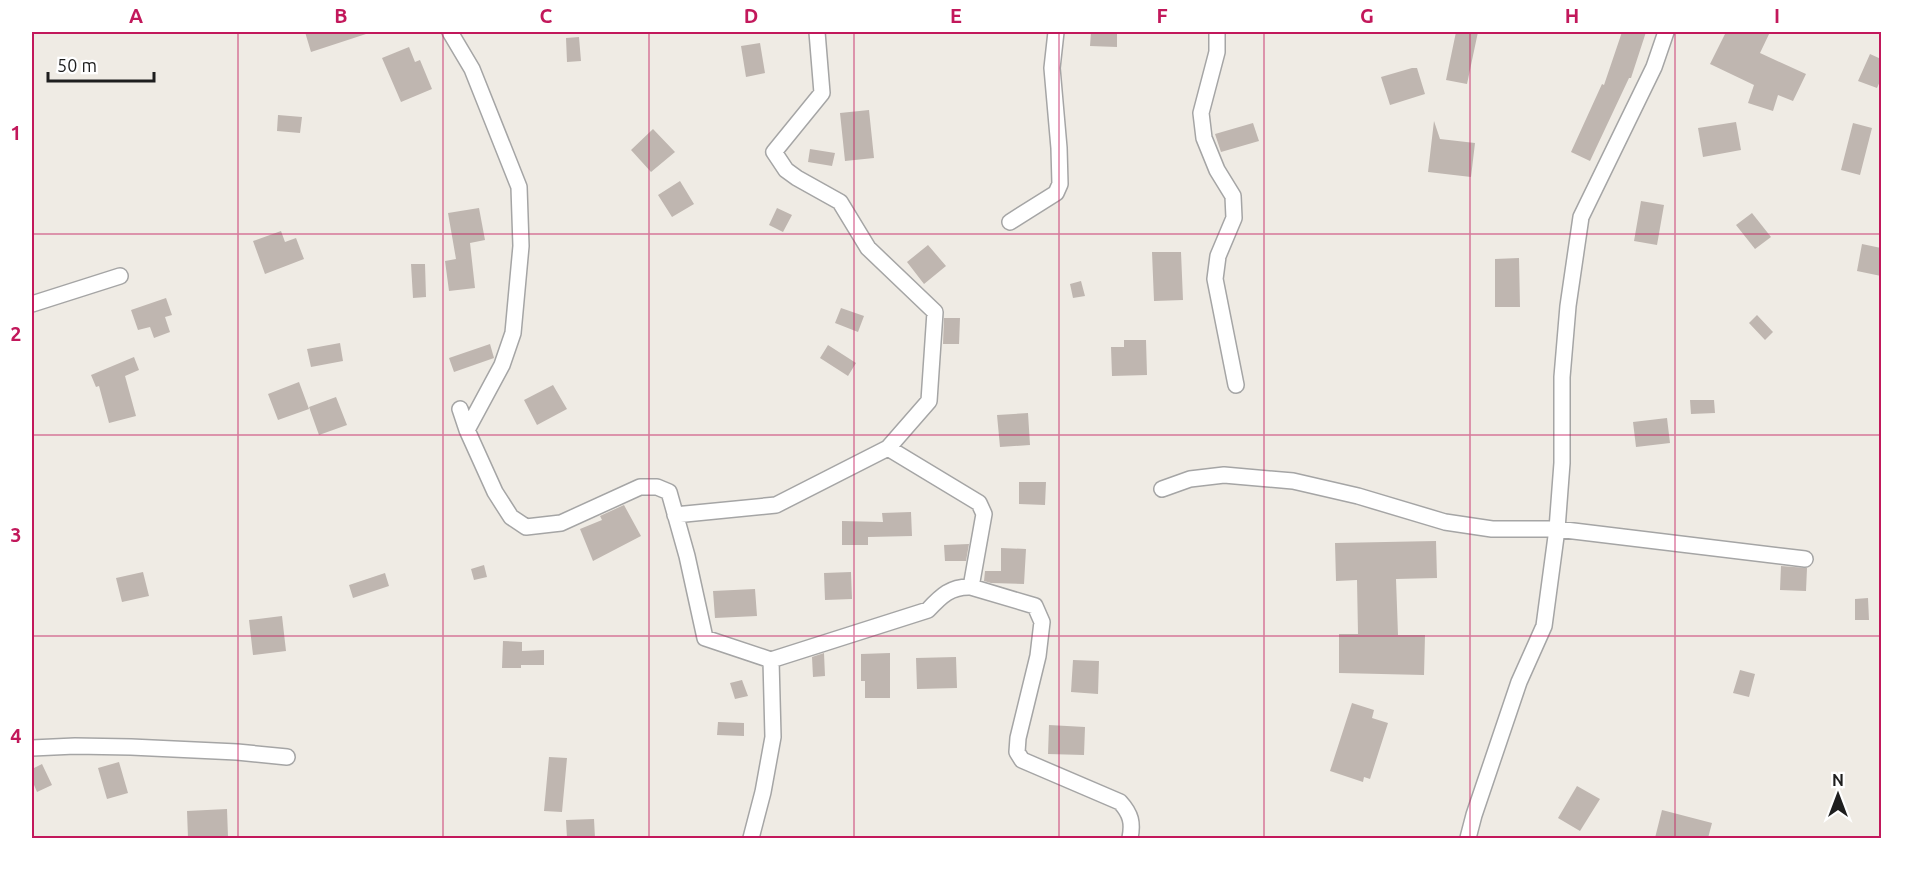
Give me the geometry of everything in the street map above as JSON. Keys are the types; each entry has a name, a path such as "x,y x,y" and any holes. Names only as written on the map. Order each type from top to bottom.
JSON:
{"street":[{"path":"450,32 472,69 519,188 521,234 513,333 502,365 467,430"},
{"path":"675,515 776,505 888,448 929,401 935,312 868,248 840,202 796,178 786,170 774,152 822,93 817,32"},
{"path":"1010,222 1056,193 1060,184 1052,68 1056,32"},
{"path":"1217,32 1217,52 1201,113 1204,138 1216,170 1233,196 1234,218 1218,256 1215,279 1236,385"},
{"path":"1468,838 1519,682 1544,626 1557,529 1562,463 1562,377 1572,273 1581,217 1654,67 1666,32"},
{"path":"32,303 120,276"},
{"path":"460,409 495,492 511,517 526,527 561,523 640,488 657,488 669,492 687,556 705,638 771,660 928,610 944,592 963,587 971,587 1035,606 1042,622 1038,656 1018,738 1017,752 1022,760 1120,802 1128,811 1132,822 1130,838"},
{"path":"888,448 979,503 984,514 971,587"},
{"path":"1162,489 1190,479 1224,475 1293,481 1358,496 1445,522 1492,528 1557,529 1805,559"},
{"path":"751,838 763,792 773,737 771,660"},
{"path":"32,748 131,747 287,757"}],"building":[{"path":"305,32 366,32 366,34 311,52"},
{"path":"1091,32 1117,33 1117,47 1090,46"},
{"path":"1456,32 1478,32 1467,84 1446,80"},
{"path":"1622,32 1646,32 1631,78 1590,161 1571,152 1602,84 1604,85"},
{"path":"1726,32 1770,32 1760,53 1806,74 1793,101 1778,95 1773,111 1748,103 1754,85 1710,64"},
{"path":"579,37 581,61 567,62 566,38"},
{"path":"760,43 765,73 746,77 741,46"},
{"path":"409,47 415,62 420,60 432,89 401,102 382,58"},
{"path":"1870,54 1881,59 1881,79 1877,88 1858,81"},
{"path":"1417,68 1425,94 1390,105 1381,77"},
{"path":"869,110 874,158 845,161 840,113"},
{"path":"278,115 302,117 300,133 277,131"},
{"path":"1434,121 1440,139 1475,143 1471,177 1428,172"},
{"path":"1736,122 1741,150 1703,157 1698,128"},
{"path":"1253,123 1259,141 1221,152 1215,134"},
{"path":"1853,123 1872,128 1860,175 1841,170"},
{"path":"653,129 675,152 651,172 631,150"},
{"path":"810,149 835,153 832,166 808,162"},
{"path":"680,181 694,204 672,217 658,195"},
{"path":"1641,201 1664,205 1657,245 1634,241"},
{"path":"479,208 485,240 470,243 475,288 449,291 445,261 456,259 448,213"},
{"path":"777,208 792,215 783,232 769,225"},
{"path":"1752,213 1771,237 1755,249 1736,225"},
{"path":"281,231 285,242 296,238 304,259 265,274 253,241"},
{"path":"1862,244 1881,248 1881,276 1857,271"},
{"path":"928,245 946,266 924,284 907,262"},
{"path":"1152,252 1181,252 1183,300 1154,301"},
{"path":"1519,258 1520,307 1495,307 1495,259"},
{"path":"411,264 425,264 426,297 413,298"},
{"path":"1081,281 1085,296 1073,298 1070,284"},
{"path":"166,298 172,315 165,317 170,332 154,338 150,327 138,330 131,310"},
{"path":"841,308 864,316 858,332 835,323"},
{"path":"1757,315 1773,332 1765,340 1749,323"},
{"path":"944,318 960,318 959,344 943,344"},
{"path":"1124,340 1146,340 1147,375 1112,376 1111,347 1124,347"},
{"path":"340,343 343,361 311,367 307,349"},
{"path":"490,344 494,358 454,372 449,358"},
{"path":"828,345 856,363 848,376 820,358"},
{"path":"134,357 139,370 125,376 136,416 109,423 99,386 96,387 91,375"},
{"path":"299,382 309,409 278,420 268,394"},
{"path":"553,385 567,409 537,425 524,400"},
{"path":"336,397 347,425 319,435 309,407"},
{"path":"1690,400 1714,400 1715,413 1691,414"},
{"path":"1028,413 1030,445 1000,447 997,415"},
{"path":"1667,418 1670,443 1636,447 1633,422"},
{"path":"1019,482 1046,482 1045,505 1019,504"},
{"path":"624,505 641,536 593,561 580,529 602,520 600,516"},
{"path":"911,512 912,536 868,537 868,545 842,545 842,521 883,522 882,513"},
{"path":"1436,541 1437,578 1396,579 1398,635 1425,635 1424,675 1339,673 1339,634 1358,634 1357,580 1336,581 1335,543"},
{"path":"969,544 966,561 945,561 944,545"},
{"path":"1001,548 1026,549 1024,584 984,581 985,571 1001,571"},
{"path":"484,565 487,577 474,580 471,569"},
{"path":"1781,566 1807,568 1806,591 1780,590"},
{"path":"143,572 149,596 122,602 116,578"},
{"path":"851,572 852,599 825,600 824,573"},
{"path":"385,573 389,586 353,598 349,585"},
{"path":"755,589 757,616 715,618 713,591"},
{"path":"1868,598 1869,620 1855,620 1855,599"},
{"path":"282,616 286,651 253,655 249,620"},
{"path":"503,641 522,642 522,651 544,650 544,665 502,668"},
{"path":"824,653 825,676 813,677 812,657"},
{"path":"890,653 890,698 865,698 865,681 861,681 861,654"},
{"path":"956,657 957,688 917,689 916,658"},
{"path":"1073,660 1099,661 1098,694 1071,692"},
{"path":"1740,670 1755,674 1749,697 1733,693"},
{"path":"742,680 748,696 735,699 730,683"},
{"path":"1352,703 1374,710 1372,718 1388,723 1370,779 1364,777 1363,782 1330,771"},
{"path":"718,722 744,723 744,736 717,735"},
{"path":"1049,725 1085,727 1084,755 1048,754"},
{"path":"549,757 567,758 562,812 544,811"},
{"path":"119,762 128,793 107,799 98,768"},
{"path":"42,764 52,785 37,792 32,780 32,769"},
{"path":"1577,786 1600,799 1580,831 1558,818"},
{"path":"227,809 228,837 188,838 187,811"},
{"path":"1662,810 1712,823 1708,838 1655,838"},
{"path":"594,819 595,838 567,838 566,820"}]}
